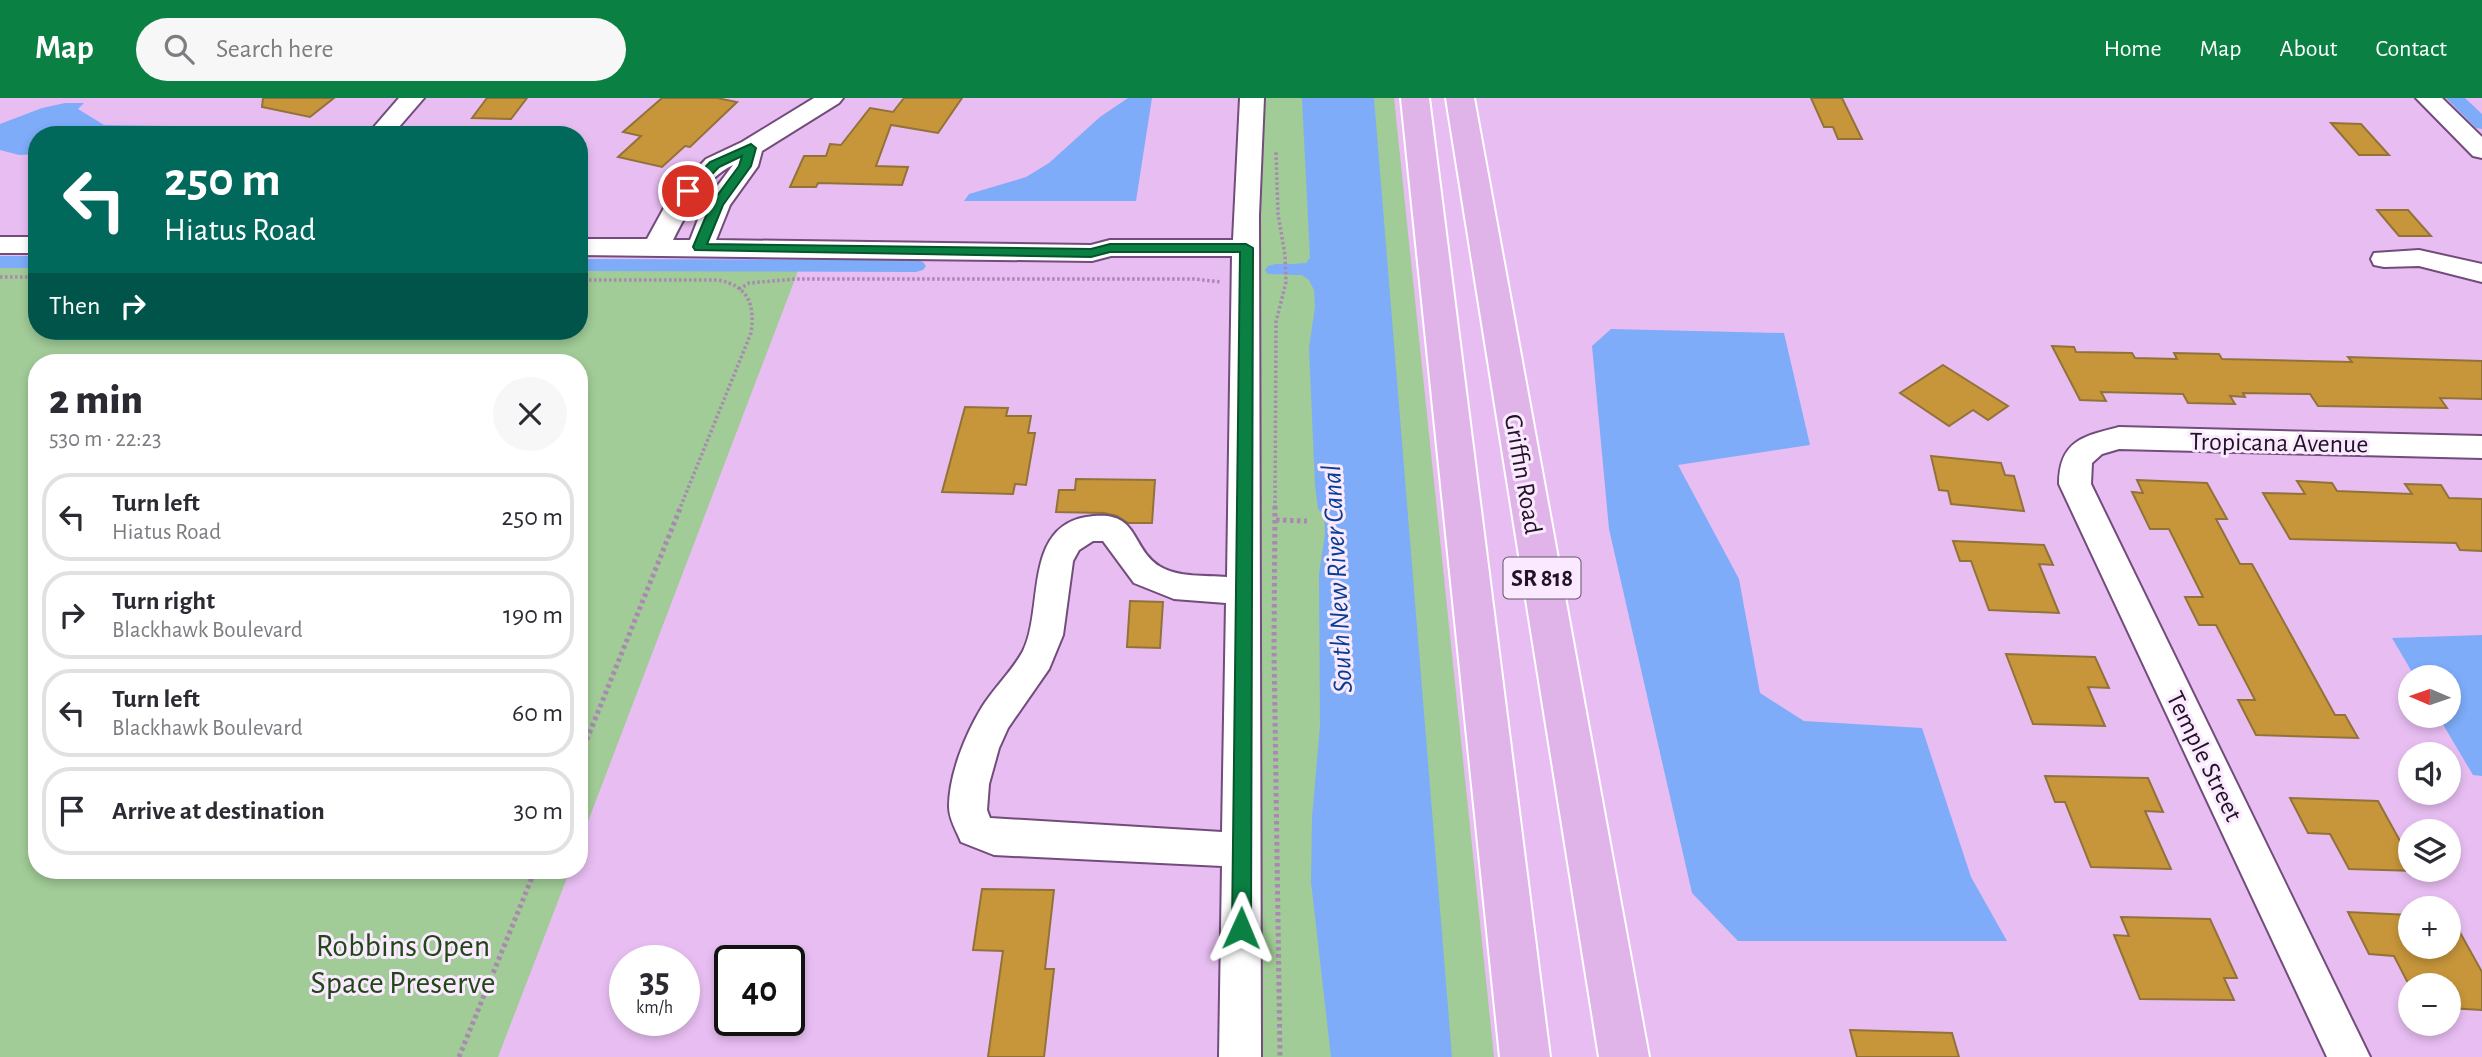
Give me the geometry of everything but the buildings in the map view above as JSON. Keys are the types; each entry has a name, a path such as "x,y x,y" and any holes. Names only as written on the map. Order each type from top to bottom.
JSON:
{"main road":[{"name":"SR 818","path":"1415,98 1525,1057"},
{"name":"Griffin Road","path":"1460,98 1624,1057"},
{"path":"1432,244 1460,257 1488,262"},
{"path":"1436,285 1461,289 1497,313"}],"street":[{"path":"387,126 412,98"},
{"path":"656,247 679,202 715,164 751,148 831,98"},
{"path":"1240,1057 1245,591 1241,264 1251,98"},
{"path":"2428,98 2482,151"},
{"path":"699,247 717,204 745,166 751,148"},
{"path":"0,244 28,245"},
{"path":"588,247 1091,253 1111,260 1241,264"},
{"path":"2384,259 2418,258 2482,272"},
{"name":"Tropicana Avenue","path":"2080,454 2095,444 2119,438 2482,447"},
{"name":"Temple Street","path":"2080,454 2074,466 2075,484 2349,1057"},
{"path":"1242,850 994,838 975,830 968,810 970,784 994,719 1037,659 1046,635 1057,561 1066,542 1087,529 1112,529 1146,573 1174,586 1245,591"}],"path":[{"path":"1276,149 1278,214 1285,255 1286,282 1276,322 1274,648 1280,1057"},
{"path":"738,289 749,282 795,279 1194,279 1241,264"},
{"path":"0,277 28,277"},
{"path":"588,280 729,282 750,299 754,314 751,333 588,738"},
{"path":"1276,520 1307,521"},
{"path":"460,1057 531,879"}],"green space":[{"path":"1260,98 1394,98 1494,1057 1254,1057"},
{"name":"Robbins Open Space Preserve","path":"0,264 28,264 28,340 588,340 588,265 800,266 588,821 588,354 28,354 28,879 567,879 498,1057 0,1057"}],"water":[{"path":"1128,98 1152,98 1136,201 964,201 969,194 1026,177 1049,163 1100,117"},
{"name":"South New River Canal","path":"1302,98 1374,98 1452,1057 1331,1057 1311,882 1312,818 1320,725 1319,574 1325,534 1324,515 1318,509 1315,485 1309,348 1315,307 1314,290 1309,280 1302,275 1292,275 1292,264 1306,263 1310,258"},
{"path":"65,103 84,103 78,109 104,125 171,126 28,126 28,154 0,150 0,124 42,108"},
{"path":"1611,329 1784,333 1810,445 1678,465 1739,579 1760,693 1804,721 1922,728 1971,877 2007,941 1738,941 1692,893 1609,529 1592,346"},
{"path":"2482,635 2482,776 2473,775 2461,755 2461,742 2453,742 2445,728 2461,728 2461,665 2408,665 2392,638"}],"waterway":[{"path":"2455,98 2482,124"},
{"path":"0,262 28,262"},
{"path":"588,265 916,266"},
{"path":"1275,270 1325,270"}],"route":[{"path":"688,191 715,164 730,155 751,148 745,166 717,204 699,247 1091,253 1110,248 1246,248 1248,316 1241,928"}]}
